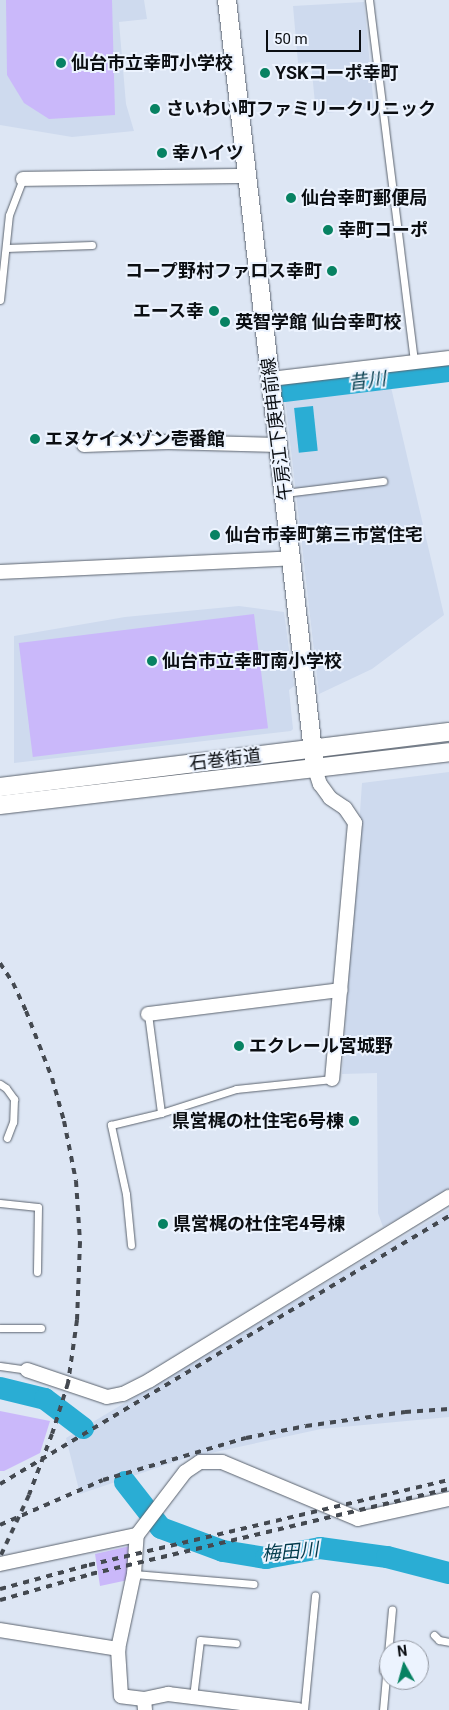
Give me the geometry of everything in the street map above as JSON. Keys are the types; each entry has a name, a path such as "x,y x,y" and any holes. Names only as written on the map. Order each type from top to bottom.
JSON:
{"street":[{"name":"午房江下庚申前線","path":"227,0 315,769"},
{"path":"23,179 248,176"},
{"path":"271,379 449,358"},
{"path":"84,445 168,442 278,445"},
{"path":"0,572 292,558"},
{"name":"石巻街道","path":"0,787 449,732"},
{"name":"石巻街道","path":"0,805 449,752"},
{"path":"315,769 320,784 330,798 345,808 355,823 332,1079"},
{"path":"148,1014 341,990"},
{"path":"26,1370 107,1397 124,1394 449,1198"},
{"path":"298,1710 168,1694 144,1704 121,1696 118,1649 134,1574 140,1531 174,1489 185,1472 200,1462 222,1462 358,1519 449,1499"},
{"path":"0,1564 140,1531"},
{"path":"1,1632 118,1649"}],"lane":[{"path":"370,0 414,362"},
{"path":"0,300 9,215 23,179"},
{"path":"6,248 92,246"},
{"path":"284,493 383,481"},
{"path":"148,1014 161,1112"},
{"path":"131,1245 126,1194 111,1125 236,1089 332,1079"},
{"path":"0,1084 6,1088 14,1099 13,1122 7,1138"},
{"path":"0,1204 38,1208 37,1272"},
{"path":"0,1328 41,1328"},
{"path":"0,1366 26,1370"},
{"path":"134,1574 254,1584"},
{"path":"304,1710 315,1596"},
{"path":"390,1640 392,1609"},
{"path":"434,1635 439,1640 449,1642"},
{"path":"193,1697 200,1640 236,1643"},
{"path":"383,1710 386,1690"}],"shaded area":[{"name":"仙台市立幸町小学校","path":"0,0 144,0 147,19 119,22 126,104 134,131 72,137 0,125"},
{"name":"仙台市立幸町小学校","path":"6,0 112,0 115,115 49,119 24,103 7,75"},
{"path":"364,2 374,108 316,114 311,62 298,63 293,6"},
{"name":"仙台市立幸町南小学校","path":"390,383 444,615 372,669 319,694 285,398"},
{"name":"仙台市立幸町南小学校","path":"239,606 284,612 294,686 289,690 293,729 291,731 14,763 14,636 125,617"},
{"name":"仙台市立幸町南小学校","path":"254,614 268,728 33,757 19,643"},
{"path":"449,772 449,1192 383,1227 378,1213 377,1073 342,1074 362,783"},
{"path":"449,1209 449,1417 321,1429 183,1459 80,1494 66,1438"},
{"path":"0,1411 50,1421 40,1453 4,1471 0,1471"},
{"path":"130,1546 128,1580 100,1586 95,1554"}],"water":[{"path":"313,406 318,451 299,453 294,408"}],"waterway":[{"name":"昔川","path":"284,391 449,371"},
{"name":"梅田川","path":"0,1388 45,1399 83,1428"},
{"name":"梅田川","path":"125,1482 161,1528 223,1551 266,1558 320,1548 387,1557 449,1573"}],"railway":[{"path":"0,963 13,983 26,1011 52,1078 64,1121 76,1181 80,1242 77,1320 68,1383 52,1434 29,1495 0,1557"},
{"path":"0,1484 449,1216"},
{"path":"0,1525 103,1480 246,1438 306,1426 405,1412 449,1409"},
{"path":"0,1589 89,1565 449,1480"},
{"path":"0,1600 91,1574 449,1489"}],"place":[{"name":"仙台市立幸町小学校","path":"61,63"},
{"name":"YSKコーポ幸町","path":"265,73"},
{"name":"さいわい町ファミリークリニック","path":"155,109"},
{"name":"幸ハイツ","path":"162,153"},
{"name":"仙台幸町郵便局","path":"291,198"},
{"name":"幸町コーポ","path":"328,230"},
{"name":"コープ野村ファロス幸町","path":"332,271"},
{"name":"エース幸","path":"214,311"},
{"name":"英智学館 仙台幸町校","path":"225,322"},
{"name":"エヌケイメゾン壱番館","path":"35,439"},
{"name":"仙台市幸町第三市営住宅","path":"215,535"},
{"name":"仙台市立幸町南小学校","path":"152,661"},
{"name":"エクレール宮城野","path":"239,1046"},
{"name":"県営梶の杜住宅6号棟","path":"354,1121"},
{"name":"県営梶の杜住宅4号棟","path":"163,1224"}]}
